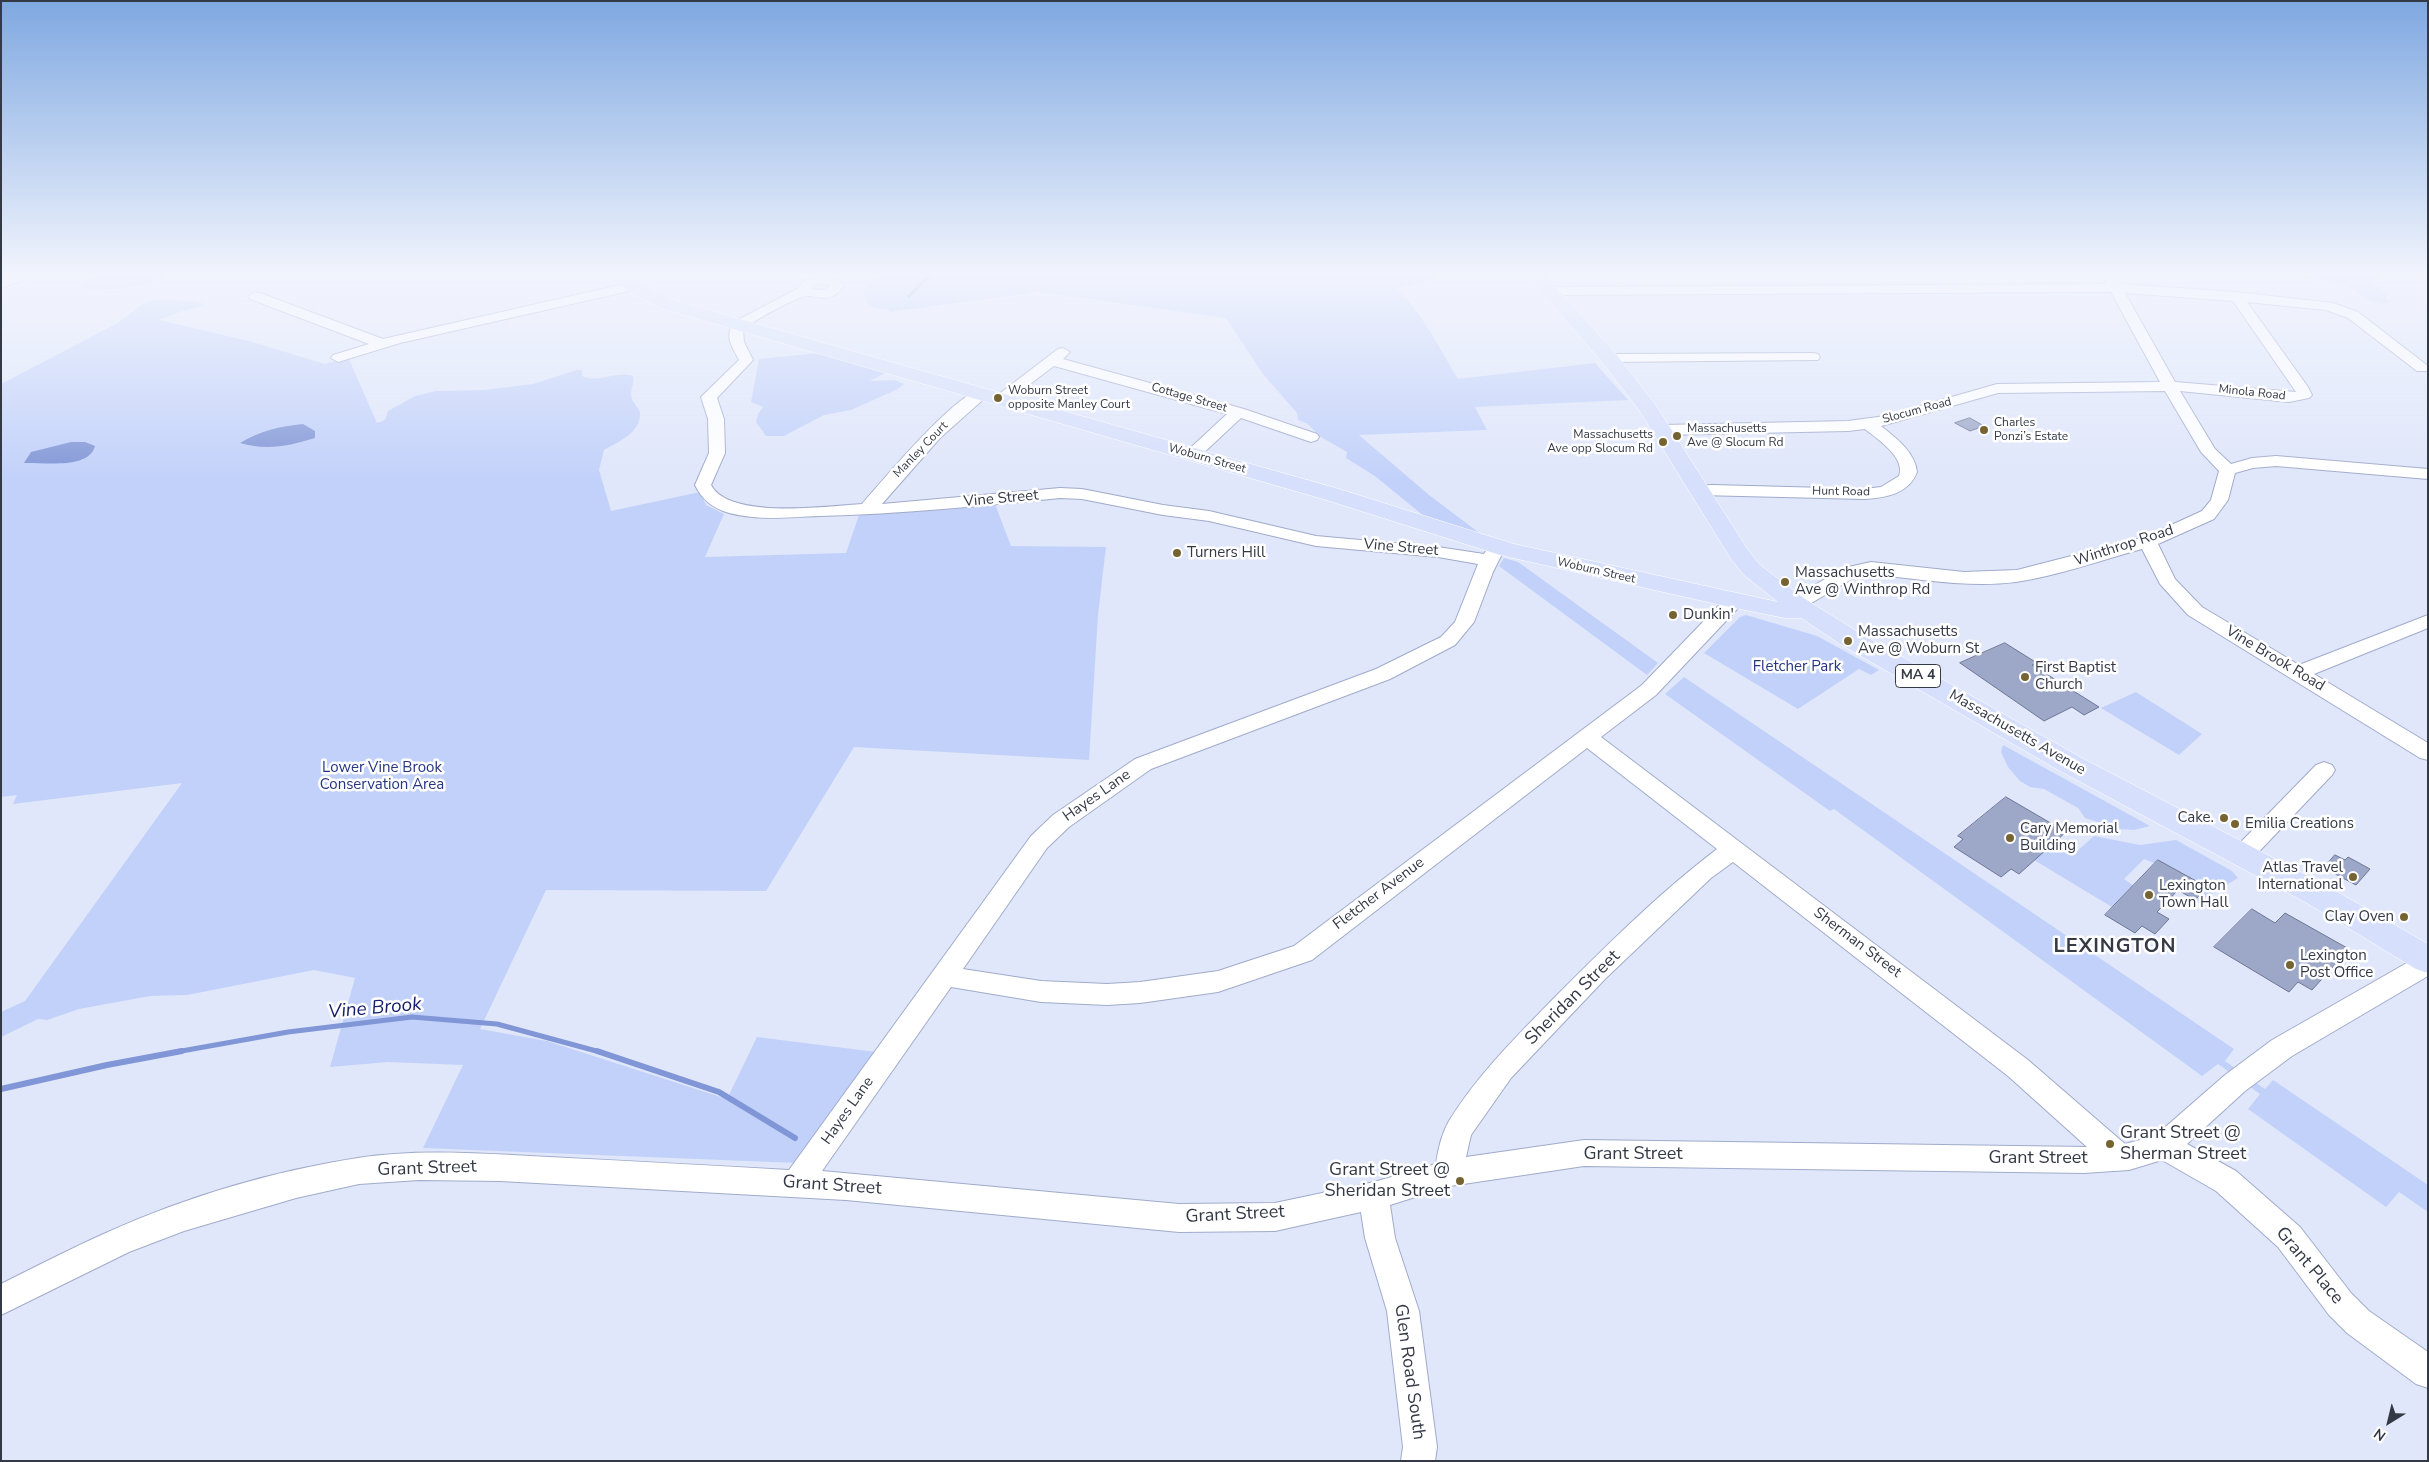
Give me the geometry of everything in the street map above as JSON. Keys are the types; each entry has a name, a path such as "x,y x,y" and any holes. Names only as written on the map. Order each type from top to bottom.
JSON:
{"main road":[{"name":"Woburn Street","path":"803,343 1354,501 1493,553 1786,611 1801,608"},
{"name":"Massachusetts Avenue","path":"1596,343 1609,358 1662,430 1726,535 1752,570 1801,608 1849,638 2070,764 2243,854 2348,912 2428,962"},
{"path":"1734,601 1750,583 1752,570"}],"street":[{"path":"338,358 385,343"},
{"name":"Vine Street","path":"738,343 746,360 744,365 720,384 709,397 716,419 717,453 702,485 705,492 716,501 734,509 756,513 867,510 1060,493 1082,494 1216,518 1316,541 1438,552 1493,553"},
{"path":"2146,343 2209,452 2228,470 2252,463 2276,461 2428,474"},
{"name":"Minola Road","path":"2170,386 2289,397 2304,396 2303,390 2270,343"},
{"path":"2390,343 2422,368"},
{"name":"Cottage Street","path":"990,397 1058,357 1238,412 1312,437"},
{"path":"1609,358 1813,357"},
{"name":"Slocum Road","path":"1662,430 1848,426 1868,424 1924,412 1997,390 2029,387 2170,386"},
{"name":"Manley Court","path":"867,510 926,442 990,397"},
{"name":"Cottage Street","path":"1192,455 1238,412"},
{"name":"Hunt Road","path":"1700,490 1742,489 1844,494 1885,492 1906,478 1909,472 1908,464 1899,452 1868,424"},
{"name":"Winthrop Road","path":"1801,608 1851,572 1871,568 1964,578 2017,576 2148,542 2208,515 2220,500 2228,470"},
{"name":"Vine Brook Road","path":"2148,542 2162,575 2176,595 2195,612 2428,752"},
{"name":"Hayes Lane","path":"797,1183 1040,842 1061,821 1143,764 1384,674 1448,641 1454,637 1463,624 1493,553"},
{"name":"Fletcher Avenue","path":"944,975 1001,987 1089,994 1147,992 1205,984 1244,974 1303,952 1665,676 1734,601"},
{"path":"2298,673 2428,621"},
{"name":"Sherman Street","path":"1587,737 2018,1068 2120,1158"},
{"path":"2243,854 2324,770"},
{"name":"Sheridan Street","path":"1450,1172 1452,1152 1459,1130 1501,1070 1596,972 1703,872 1733,849"},
{"name":"Grant Street","path":"1,1300 38,1280 119,1242 184,1217 296,1184 359,1172 418,1167 493,1168 846,1186 1179,1218 1274,1217 1374,1196 1450,1172 1584,1153 2084,1160 2120,1158 2164,1146 2227,1090 2282,1048 2428,962"},
{"name":"Grant Place","path":"2164,1146 2226,1181 2289,1237 2340,1304 2358,1322 2428,1372"},
{"name":"Glen Road South","path":"1374,1196 1380,1238 1403,1311 1420,1447 1418,1461"}],"green space":[{"name":"Lower Vine Brook Conservation Area","path":"79,343 256,343 325,364 348,357 377,423 385,420 388,411 415,396 436,391 484,390 533,384 577,370 582,370 582,376 595,379 620,375 633,376 631,396 640,413 637,426 628,436 604,450 599,470 611,511 700,492 706,505 724,514 705,557 846,553 859,515 995,504 1011,546 1106,547 1098,615 1089,760 854,747 766,891 546,890 480,1029 547,1041 727,1099 757,1037 876,1052 797,1163 423,1148 463,1065 388,1062 330,1067 355,978 314,970 187,995 150,996 79,1009 47,1020 38,1019 1,1037 1,1012 25,1001 182,783 13,804 17,795 1,797 1,384"},
{"path":"1243,343 1438,343 1458,379 1595,363 1628,400 1475,407 1487,430 1359,435 1429,495 1486,538 1430,521 1375,476 1346,458 1347,452 1319,436 1308,424 1298,420 1297,413 1263,374"},
{"path":"818,353 887,372 870,381 895,380 904,384 898,389 851,410 824,415 784,436 766,436 756,422 758,414 763,407 751,402 759,359"},
{"path":"1504,558 1518,562 1658,663 1647,675 1499,566"},
{"name":"Fletcher Park","path":"1746,615 1817,636 1879,670 1871,675 1859,669 1798,709 1704,653 1740,617"},
{"path":"1684,677 2234,1049 2225,1061 2265,1089 2273,1080 2428,1185 2428,1212 2399,1192 2386,1207 2248,1109 2260,1094 2218,1064 2202,1076 1834,809 1830,811 1665,694"},
{"path":"2136,692 2202,734 2179,755 2101,708"},
{"path":"2003,745 2150,826 2134,830 2121,829 2085,818 2078,808 2044,789 2030,787 2020,781 2008,767 2001,752"},
{"path":"2094,836 2140,845 2176,840 2232,871 2238,878 2197,903 2195,900 2207,887 2158,860 2154,863 2144,859 2124,879 2134,886 2112,907 2034,860 2056,841 2076,852"}],"shaded area":[{"path":"303,424 315,431 315,438 278,447 259,447 240,443 270,430"},
{"path":"71,442 85,442 95,446 91,454 75,462 53,464 24,463 31,452"}],"building":[{"path":"1970,418 1984,426 1970,431 1955,423"},
{"name":"First Baptist Church","path":"2005,643 2037,663 2032,665 2099,707 2084,715 2072,707 2044,721 1960,663"},
{"name":"Cary Memorial Building","path":"2006,797 2066,832 2019,874 2011,869 2001,877 1954,847 1963,839 1958,836"},
{"name":"Atlas Travel International","path":"2335,855 2345,860 2348,857 2370,869 2356,885 2324,868"},
{"name":"Lexington Town Hall","path":"2158,860 2207,887 2195,900 2178,890 2157,912 2169,919 2155,934 2142,926 2135,933 2105,915"},
{"name":"Lexington Post Office","path":"2252,909 2275,923 2285,913 2349,949 2312,990 2298,982 2289,992 2214,947"}],"waterway":[{"name":"Vine Brook","path":"176,1052 288,1032 412,1017 497,1024 600,1052"},
{"name":"Vine Brook","path":"1,1089 107,1065 182,1051"},
{"name":"Vine Brook","path":"600,1052 719,1092 795,1138"}],"place":[{"name":"Woburn Street opposite Manley Court","path":"998,398"},
{"name":"Charles Ponzi’s Estate","path":"1984,430"},
{"name":"Massachusetts Ave @ Slocum Rd","path":"1677,436"},
{"name":"Massachusetts Ave opp Slocum Rd","path":"1663,442"},
{"name":"Turners Hill","path":"1177,553"},
{"name":"Massachusetts Ave @ Winthrop Rd","path":"1785,582"},
{"name":"Dunkin'","path":"1673,615"},
{"name":"Massachusetts Ave @ Woburn St","path":"1848,641"},
{"name":"First Baptist Church","path":"2025,677"},
{"name":"Cake.","path":"2224,818"},
{"name":"Emilia Creations","path":"2235,824"},
{"name":"Cary Memorial Building","path":"2010,838"},
{"name":"Atlas Travel International","path":"2353,877"},
{"name":"Lexington Town Hall","path":"2149,895"},
{"name":"Clay Oven","path":"2404,917"},
{"name":"Lexington Post Office","path":"2290,965"},
{"name":"Grant Street @ Sherman Street","path":"2110,1144"},
{"name":"Grant Street @ Sheridan Street","path":"1460,1181"}],"district":[{"name":"LEXINGTON","path":"2115,947"}]}
